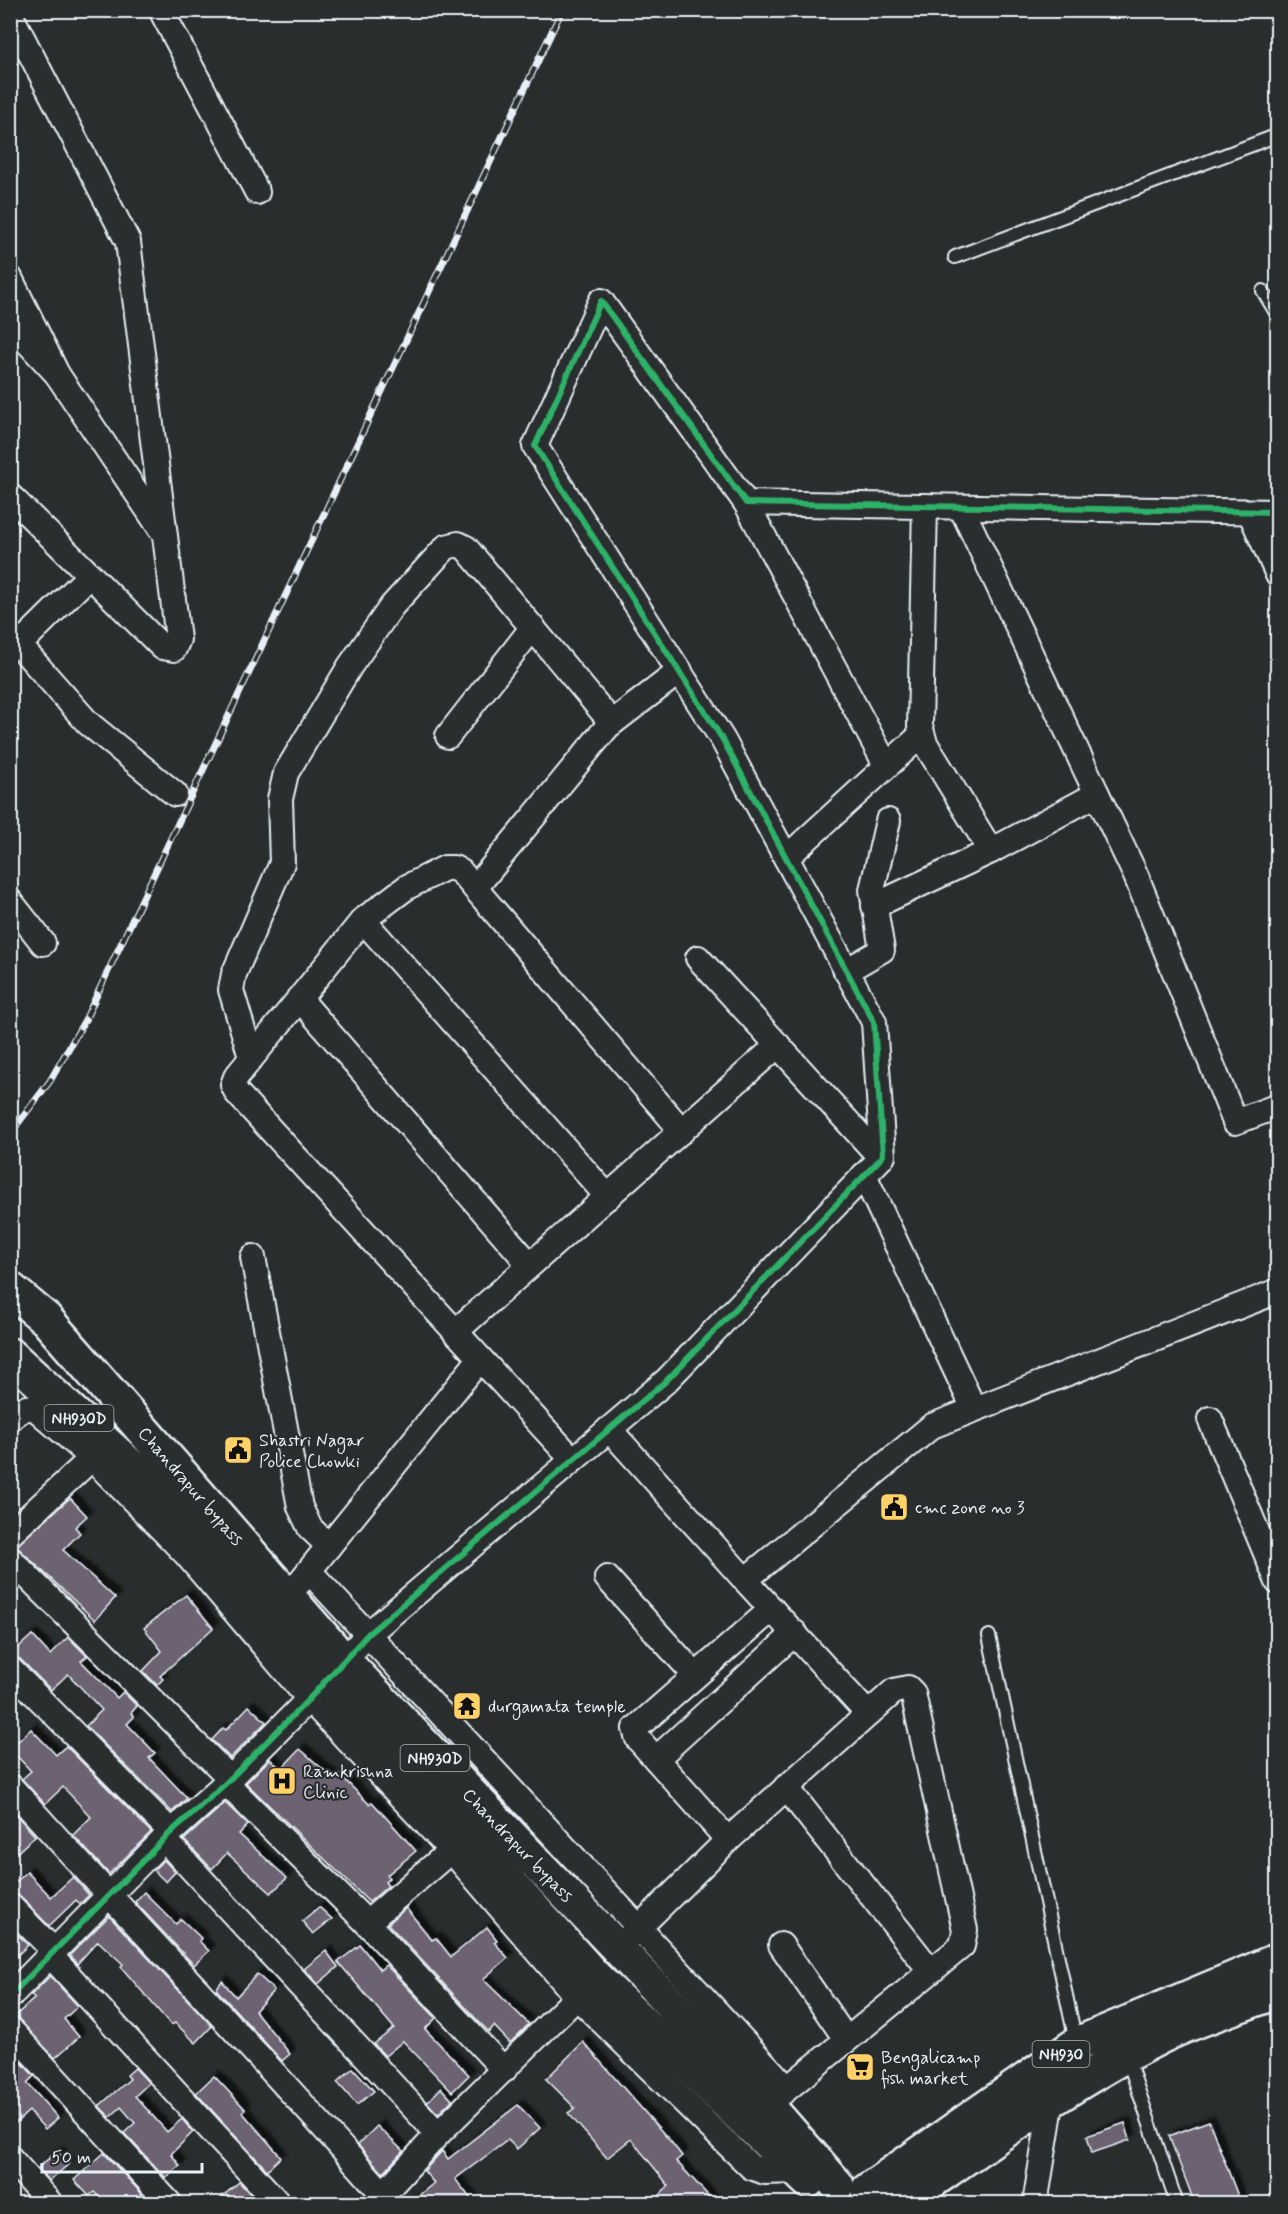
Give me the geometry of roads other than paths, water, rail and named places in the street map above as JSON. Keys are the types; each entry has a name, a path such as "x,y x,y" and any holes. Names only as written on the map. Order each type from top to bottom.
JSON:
{"highway":[{"name":"Chandrapur bypass","path":"10,1289 46,1319 288,1597 327,1680 777,2097 828,2195"},
{"name":"Chandrapur bypass","path":"10,1355 147,1481 327,1680 460,1843 587,1987 797,2171 828,2195"},
{"name":"NH930","path":"828,2195 853,2183 872,2197 1077,2044 1278,1960"},
{"name":"NH930","path":"899,2204 1052,2099 1126,2055 1164,2035 1278,1991"}],"street":[{"path":"161,10 257,192"},
{"path":"10,14 128,243 162,531 178,639 174,649 162,647 10,496"},
{"path":"10,278 57,374 162,531"},
{"path":"10,1996 167,1835 228,1780 327,1680 368,1634 666,1381 881,1158 874,1022 723,740 535,446 601,301 746,503 886,765"},
{"path":"10,323 57,374"},
{"path":"746,503 1278,512"},
{"path":"925,506 921,735 991,851"},
{"path":"961,507 1136,876 1235,1122 1278,1106"},
{"path":"1250,512 1278,575"},
{"path":"251,1057 233,998 234,974 282,862 280,799 286,772 350,666 392,606 446,547 458,544 466,548 612,723"},
{"path":"90,575 13,644 88,723 175,794"},
{"path":"448,736 533,627"},
{"path":"475,888 612,723 680,671"},
{"path":"786,858 921,735"},
{"path":"874,906 991,851 1097,794"},
{"path":"846,971 882,950 874,906 873,881 888,821"},
{"path":"573,1460 237,1094 233,1085 236,1077 251,1057 363,920 407,887 445,868 454,868 461,872 475,888 682,1131"},
{"path":"10,901 43,943"},
{"path":"363,920 608,1197"},
{"path":"698,958 881,1158"},
{"path":"299,998 530,1265"},
{"path":"455,1332 778,1045"},
{"path":"864,1175 974,1409"},
{"path":"253,1257 300,1507 310,1528 329,1546"},
{"path":"745,1580 932,1426 1278,1291"},
{"path":"288,1597 480,1359"},
{"path":"10,1419 28,1406 43,1412 92,1458 186,1554 327,1680"},
{"path":"1210,1419 1278,1582"},
{"path":"609,1429 868,1714"},
{"path":"10,1534 92,1458"},
{"path":"10,1559 367,1923 504,2070"},
{"path":"309,1571 640,1927 777,2097 962,1946 965,1930 913,1693 908,1688 894,1690 728,1840 640,1927 617,1949"},
{"path":"608,1578 695,1675"},
{"path":"728,1840 638,1739 635,1729 772,1609"},
{"path":"656,1759 795,1633"},
{"path":"10,1669 167,1835 438,2134"},
{"path":"10,1786 108,1896 306,2106 379,2199 438,2134 587,1987"},
{"path":"786,1787 930,1970"},
{"path":"367,1923 460,1843"},
{"path":"10,1906 279,2204"},
{"path":"781,1945 846,2040"},
{"path":"10,2029 170,2204"},
{"path":"1035,2204 1052,2099"},
{"path":"10,2158 51,2204"}],"lane":[{"path":"955,257 1278,135"},
{"path":"1263,291 1278,316"},
{"path":"989,1636 1077,2044"},
{"path":"1126,2055 1177,2204"}],"railway":[{"path":"10,1134 50,1081 86,1018 562,10"}],"place":[{"name":"Shastri Nagar Police Chowki","path":"238,1450"},
{"name":"cmc zone no 3","path":"894,1507"},
{"name":"durgamata temple","path":"467,1706"},
{"name":"Ramkrishna Clinic","path":"282,1781"},
{"name":"Bengalicamp fish market","path":"860,2067"}]}
